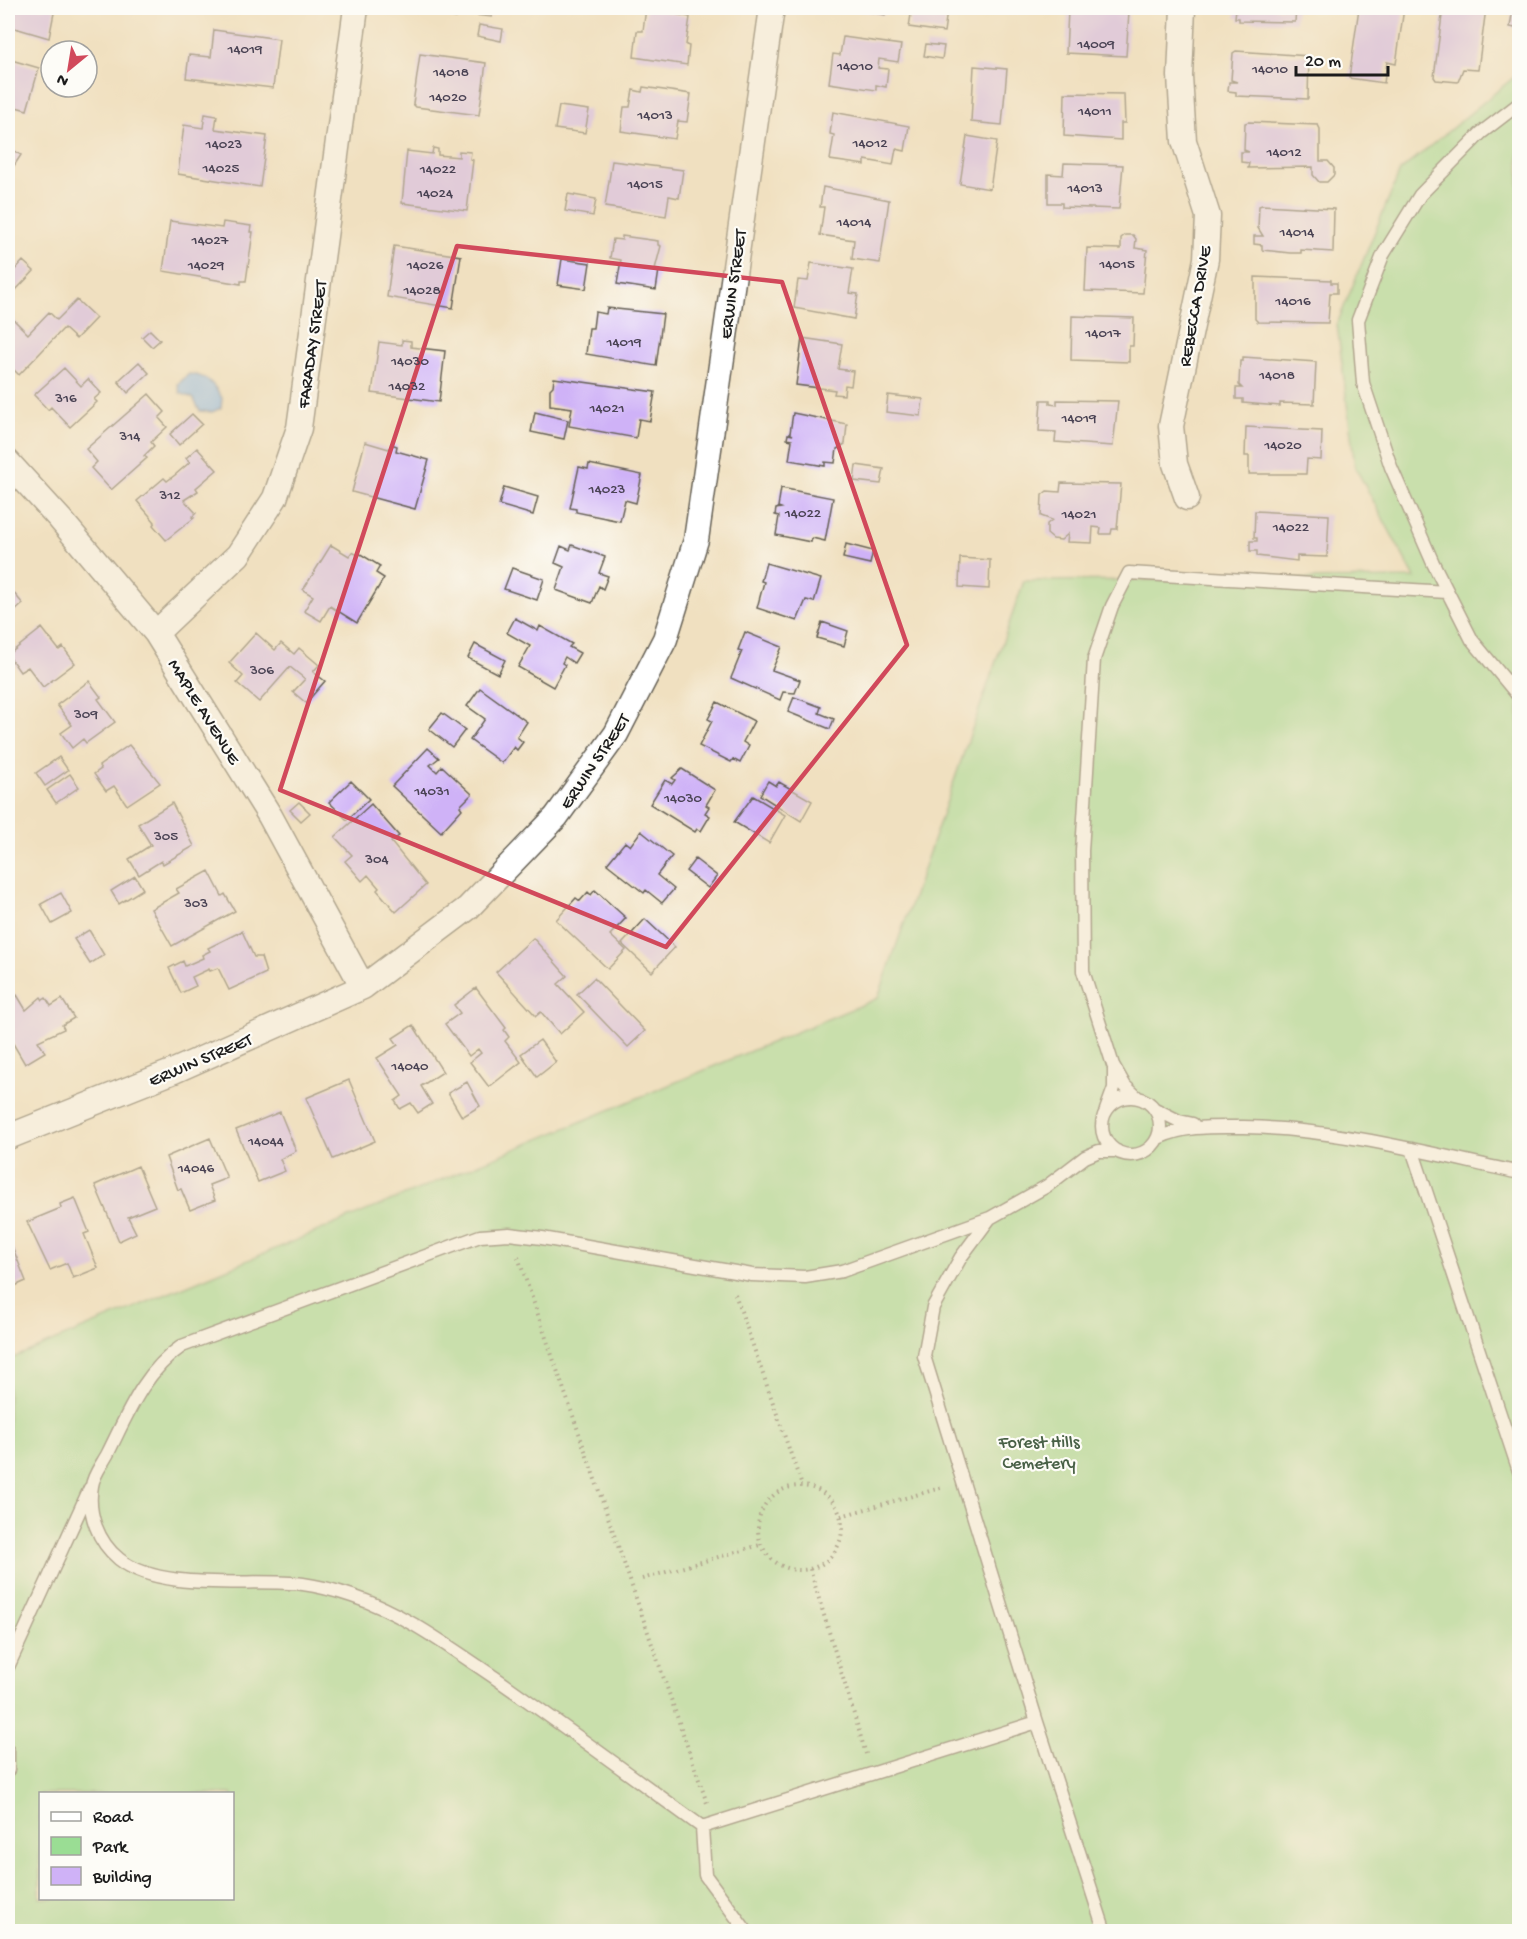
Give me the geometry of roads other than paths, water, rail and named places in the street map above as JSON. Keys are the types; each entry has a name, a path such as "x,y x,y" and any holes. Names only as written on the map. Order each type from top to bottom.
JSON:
{"street":[{"name":"FARADAY STREET","path":"156,633 237,555 275,498 299,428 356,8"},
{"name":"ERWIN STREET","path":"8,1137 174,1071 363,987 468,908 556,817 616,734 665,639 696,540 772,8"},
{"name":"REBECCA DRIVE","path":"1183,8 1180,76 1184,141 1208,216 1206,259 1171,426 1175,464 1187,498"},
{"name":"MAPLE AVENUE","path":"8,462 156,633 270,816 363,987"}],"lane":[{"path":"1520,103 1481,133 1420,195 1383,255 1358,321 1363,382 1391,467 1447,592 1472,640 1520,698"},
{"path":"1206,1126 1179,1121 1138,1098 1125,1086 1113,1065 1083,971 1082,851 1094,659 1112,606 1129,573 1447,592"},
{"path":"1113,1065 1114,1088 1103,1130 1105,1138 1117,1151"},
{"path":"1106,1112 1119,1100 1138,1098"},
{"path":"1155,1109 1160,1118 1158,1138"},
{"path":"8,1667 92,1485 143,1384 162,1360 182,1346 480,1236 509,1234 752,1275 806,1277 842,1271 990,1218 1047,1186 1085,1157 1099,1151 1117,1151 1135,1155 1145,1152 1158,1138 1175,1130 1206,1126 1293,1128 1412,1149 1520,1173"},
{"path":"1085,1157 1103,1130"},
{"path":"1412,1149 1520,1474"},
{"path":"990,1218 961,1257 933,1307 924,1356 1036,1722 1105,1932"},
{"path":"92,1485 93,1520 101,1540 120,1560 145,1573 178,1579 304,1584 351,1595 395,1613 533,1704 702,1827"},
{"path":"702,1827 1036,1722"},
{"path":"8,1751 8,1770"},
{"path":"702,1827 705,1875 747,1932"}],"water":[{"path":"189,374 205,378 213,385 222,398 221,408 212,412 200,411 193,398 180,393 178,384"}],"park label":[{"name":"Forest Hills Cemetery","path":"1039,1451"}]}
